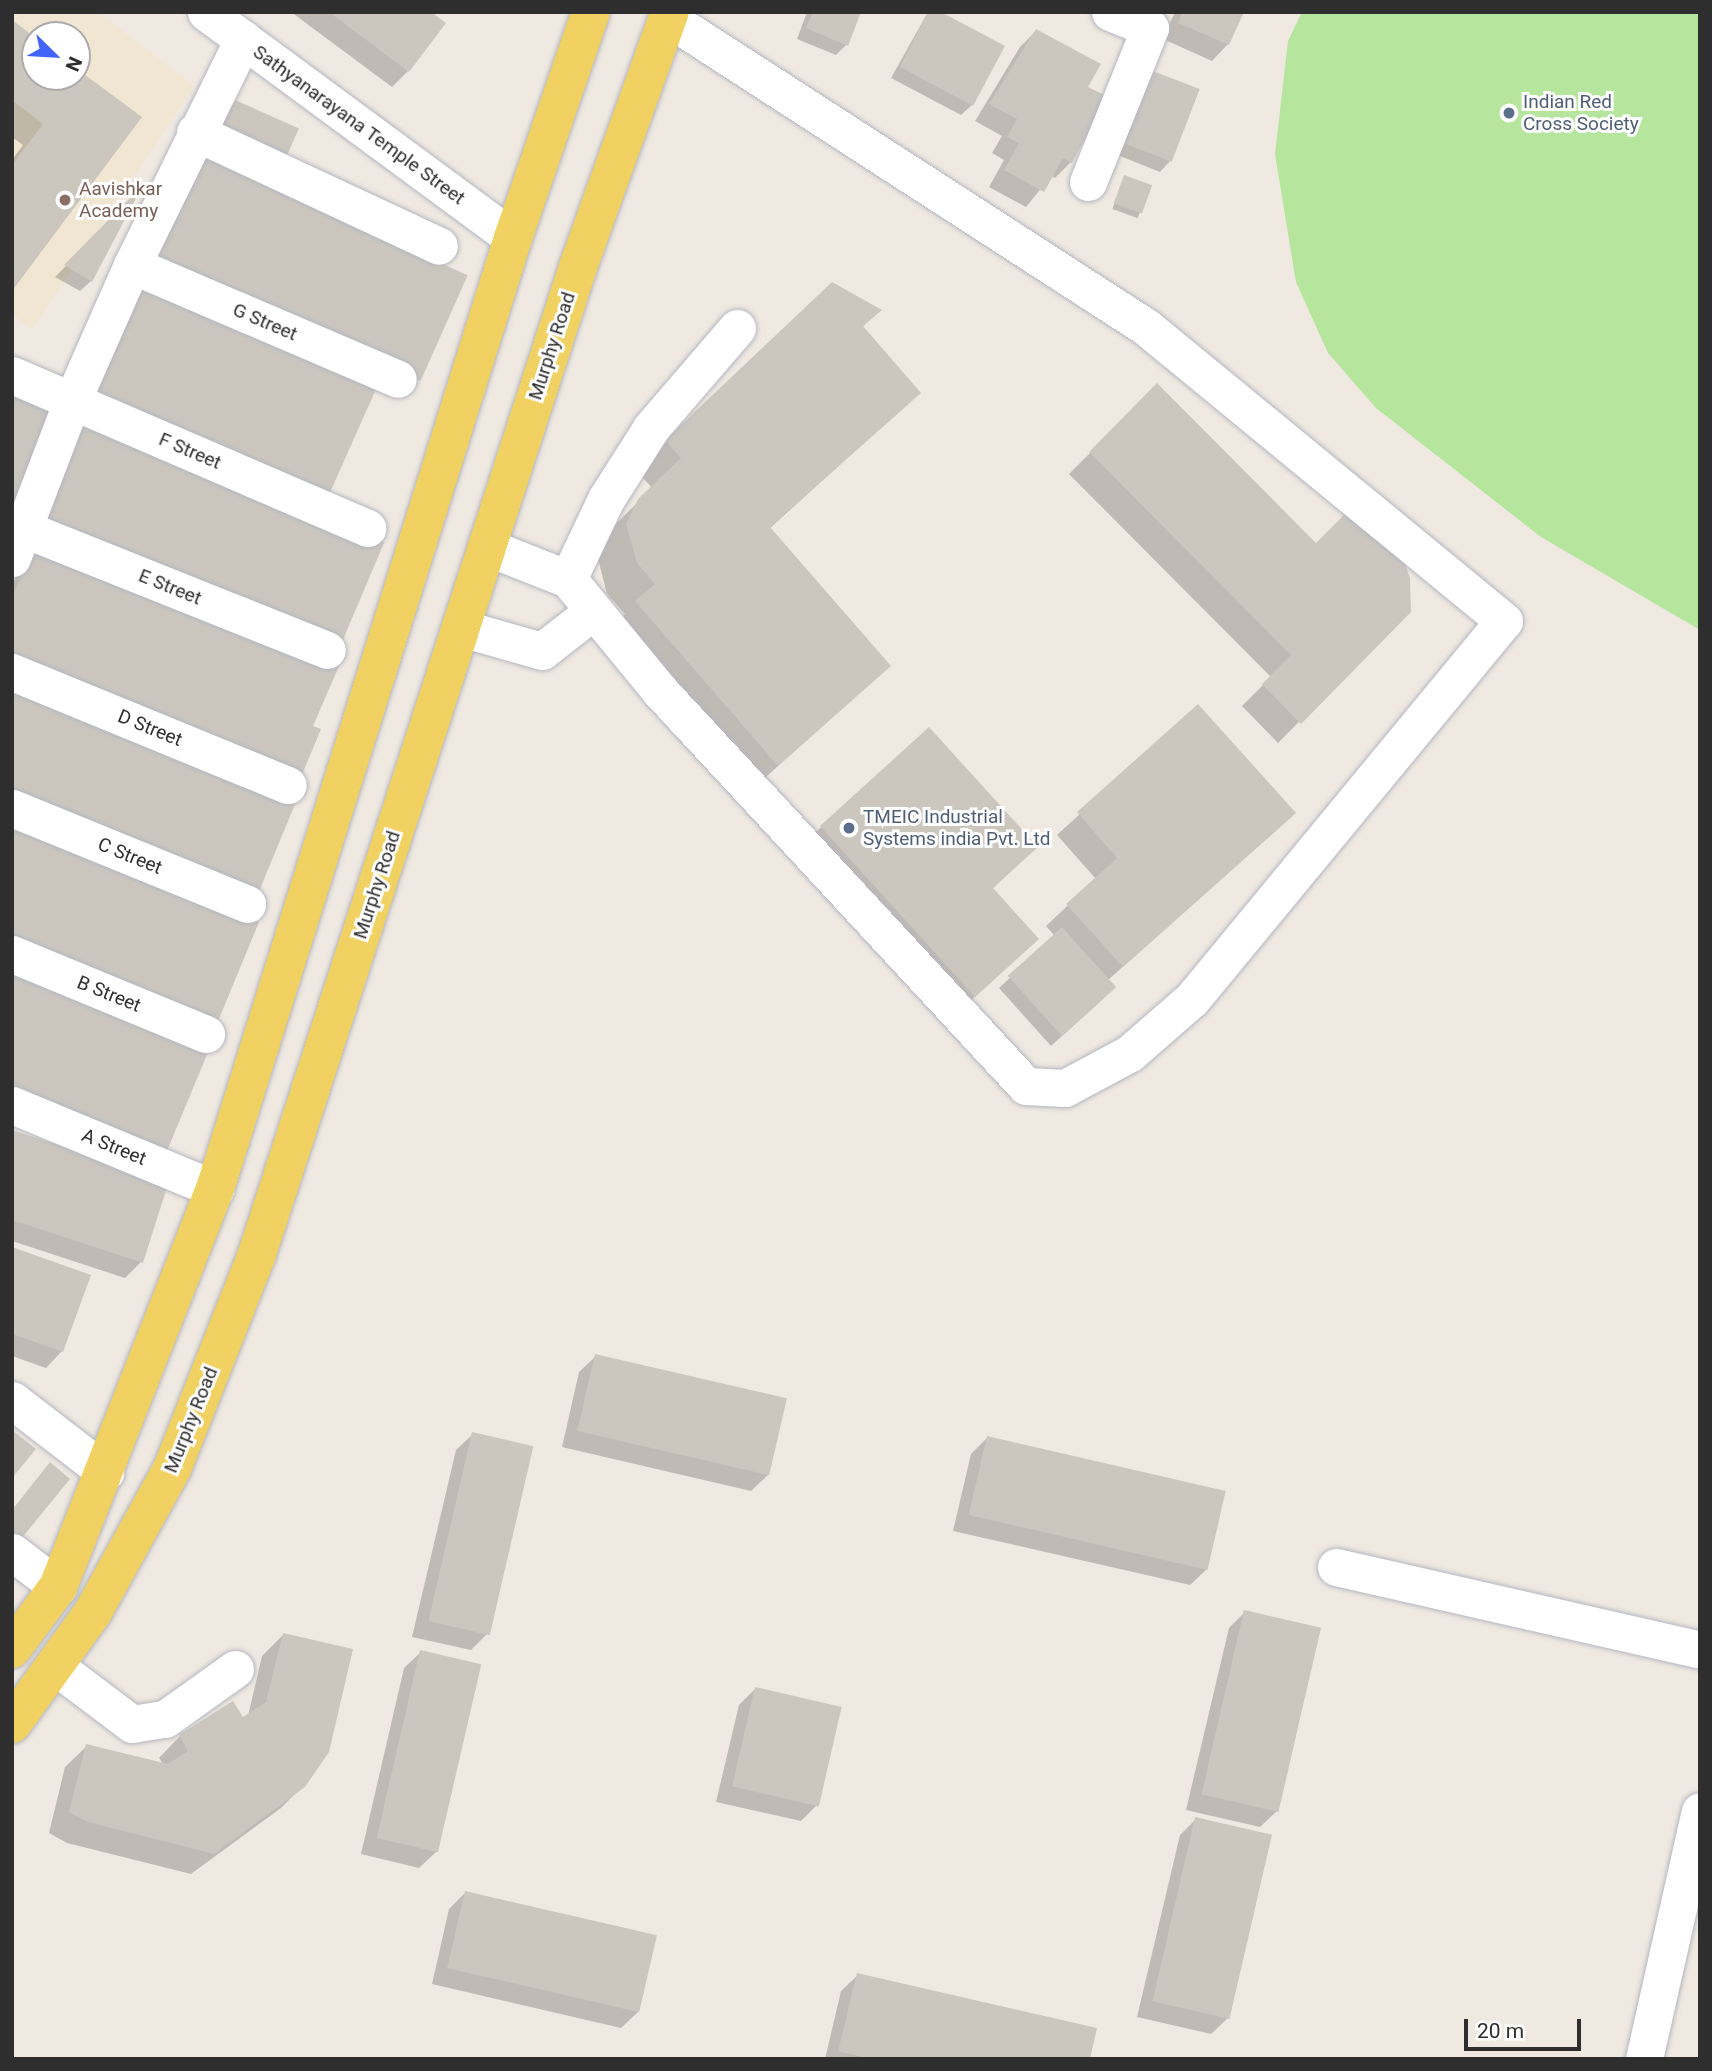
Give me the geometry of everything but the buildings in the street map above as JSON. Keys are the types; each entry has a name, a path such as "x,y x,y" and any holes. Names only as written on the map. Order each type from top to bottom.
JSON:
{"main road":[{"path":"12,1649 58,1587 106,1472 215,1188 513,238 591,12"},
{"name":"Murphy Road","path":"12,1724 93,1612 173,1469 253,1267 578,267 669,15"}],"street":[{"name":"Sathyanarayana Temple Street","path":"205,12 513,238"},
{"path":"1088,183 1150,28 1110,12"},
{"path":"487,547 568,579 592,612 1026,1086 1065,1088 1130,1053 1192,999 1504,621 1146,327 669,15"},
{"path":"16,537 132,265 243,39"},
{"path":"195,132 439,246"},
{"name":"G Street","path":"132,265 398,379"},
{"path":"568,579 606,499 651,428 737,328"},
{"name":"F Street","path":"12,375 368,528"},
{"name":"E Street","path":"16,537 327,650"},
{"path":"460,628 541,651 592,612"},
{"name":"D Street","path":"12,671 288,785"},
{"name":"C Street","path":"12,808 247,904"},
{"name":"B Street","path":"12,954 206,1034"},
{"name":"A Street","path":"12,1105 215,1188"},
{"path":"12,1400 106,1472"},
{"path":"12,1552 58,1587"},
{"path":"1336,1567 1700,1650"},
{"path":"55,1665 132,1724 165,1719 236,1669"},
{"path":"1644,2059 1700,1811"}],"shaded area":[{"name":"Aavishkar Academy","path":"12,12 98,12 194,86 32,329 12,314"}],"green space":[{"path":"1302,12 1700,12 1700,630 1541,537 1376,408 1328,353 1296,282 1275,154 1288,41"}],"place":[{"name":"Indian Red Cross Society","path":"1509,113"},
{"name":"Aavishkar Academy","path":"65,200"},
{"name":"TMEIC Industrial Systems india Pvt. Ltd","path":"849,828"}]}
